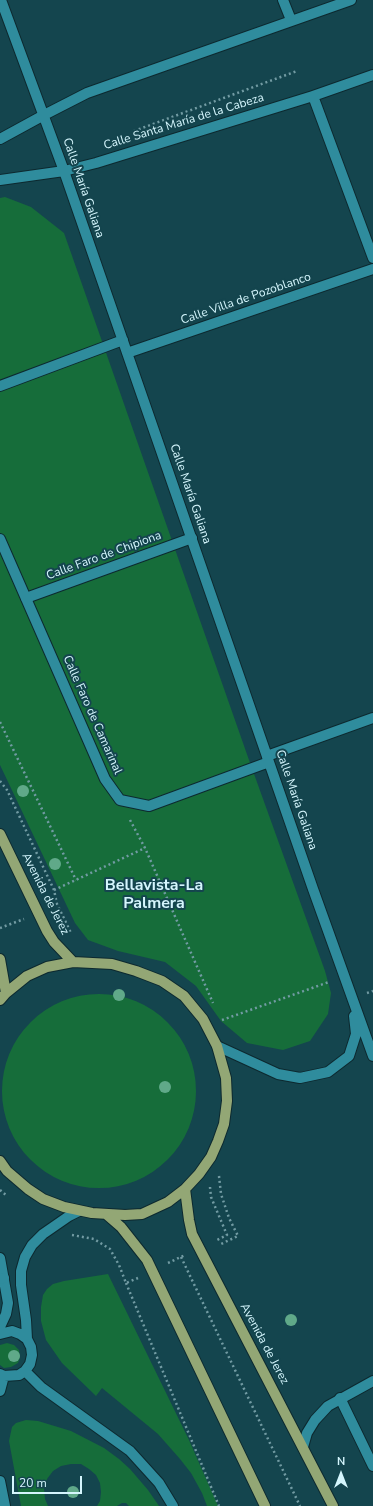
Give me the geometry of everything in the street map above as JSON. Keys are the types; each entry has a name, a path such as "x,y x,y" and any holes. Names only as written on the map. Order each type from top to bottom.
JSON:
{"main road":[{"name":"Avenida de Jerez","path":"0,834 47,931 54,942 72,962"},
{"path":"0,960 3,996"},
{"path":"0,1161 7,1171 28,1189 43,1199 64,1207 79,1211 106,1214 142,1214 168,1202 185,1189 210,1157 224,1124 227,1101 226,1078 217,1046 203,1019 184,996 162,981 112,964 72,962 47,967 26,976 3,996"},
{"name":"Avenida de Jerez","path":"185,1189 192,1234 334,1506"},
{"path":"106,1214 121,1227 147,1260 265,1506"}],"street":[{"name":"Calle María Galiana","path":"0,0 44,115 373,1056"},
{"path":"283,0 291,20"},
{"path":"0,139 87,93 291,20 352,0"},
{"name":"Calle Santa María de la Cabeza","path":"0,180 64,172 96,163 313,96 373,75"},
{"path":"313,96 373,258"},
{"name":"Calle Villa de Pozoblanco","path":"127,353 373,269"},
{"path":"0,386 123,340"},
{"name":"Calle Faro de Chipiona","path":"26,598 192,538"},
{"name":"Calle Faro de Camarinal","path":"0,540 106,779 120,800"},
{"path":"120,800 149,806 373,718"},
{"name":"Calle María Galiana","path":"217,1046 278,1074 300,1078 328,1072 349,1056 356,1034 352,998"},
{"path":"26,1339 26,1320 21,1285 21,1271 25,1257 32,1245 43,1234 79,1211"},
{"path":"0,1258 8,1308 0,1327"},
{"path":"0,1334 12,1331 20,1334 26,1339 31,1347 32,1356 30,1364 25,1371 12,1376 2,1376 0,1391"},
{"path":"25,1371 42,1387 130,1451 159,1483 173,1506"},
{"path":"303,1446 306,1433 315,1420 328,1406 373,1381"},
{"path":"340,1398 373,1466"},
{"path":"0,1481 5,1506"}],"path":[{"path":"132,132 297,71"},
{"path":"0,722 76,880"},
{"path":"0,781 7,790 54,890 57,904 74,940"},
{"path":"120,800 145,848 215,1006"},
{"path":"54,890 145,848"},
{"path":"218,1014 221,1021 344,976"},
{"path":"219,1173 221,1194 228,1218 238,1236 221,1244"},
{"path":"210,1186 211,1197 227,1235 219,1238"},
{"path":"94,1240 110,1249 119,1265 219,1506"},
{"path":"181,1257 300,1506"},
{"path":"126,1284 132,1280"}],"green space":[{"path":"5,197 31,207 64,233 249,760 325,971 331,993 328,1014 310,1041 283,1050 247,1043 221,1021 196,986 165,962 118,951 88,940 75,923 0,765 0,198"},
{"path":"109,994 118,995 145,1005 168,1022 180,1037 189,1054 195,1072 195,1110 189,1128 180,1145 168,1160 153,1172 136,1181 118,1187 89,1188 80,1187 53,1177 37,1166 24,1153 13,1137 3,1110 2,1081 3,1072 13,1045 24,1029 37,1016 53,1005 80,995"},
{"path":"108,1274 189,1440 218,1506 207,1506 191,1473 158,1434 102,1388 96,1396 62,1363 46,1340 41,1321 41,1307 43,1295 47,1289 53,1284 64,1281"},
{"path":"7,1343 14,1345 19,1350 20,1357 18,1363 11,1367 4,1368 0,1365 0,1345"},
{"path":"26,1420 38,1421 71,1431 104,1448 130,1469 148,1490 159,1506 129,1506 126,1503 122,1503 117,1506 97,1506 100,1501 101,1492 100,1483 96,1475 81,1464 71,1464 61,1466 53,1471 47,1479 44,1489 45,1499 48,1506 21,1506 9,1441 12,1427 16,1423"}],"district":[{"name":"Bellavista-La Palmera","path":"154,895"}]}
